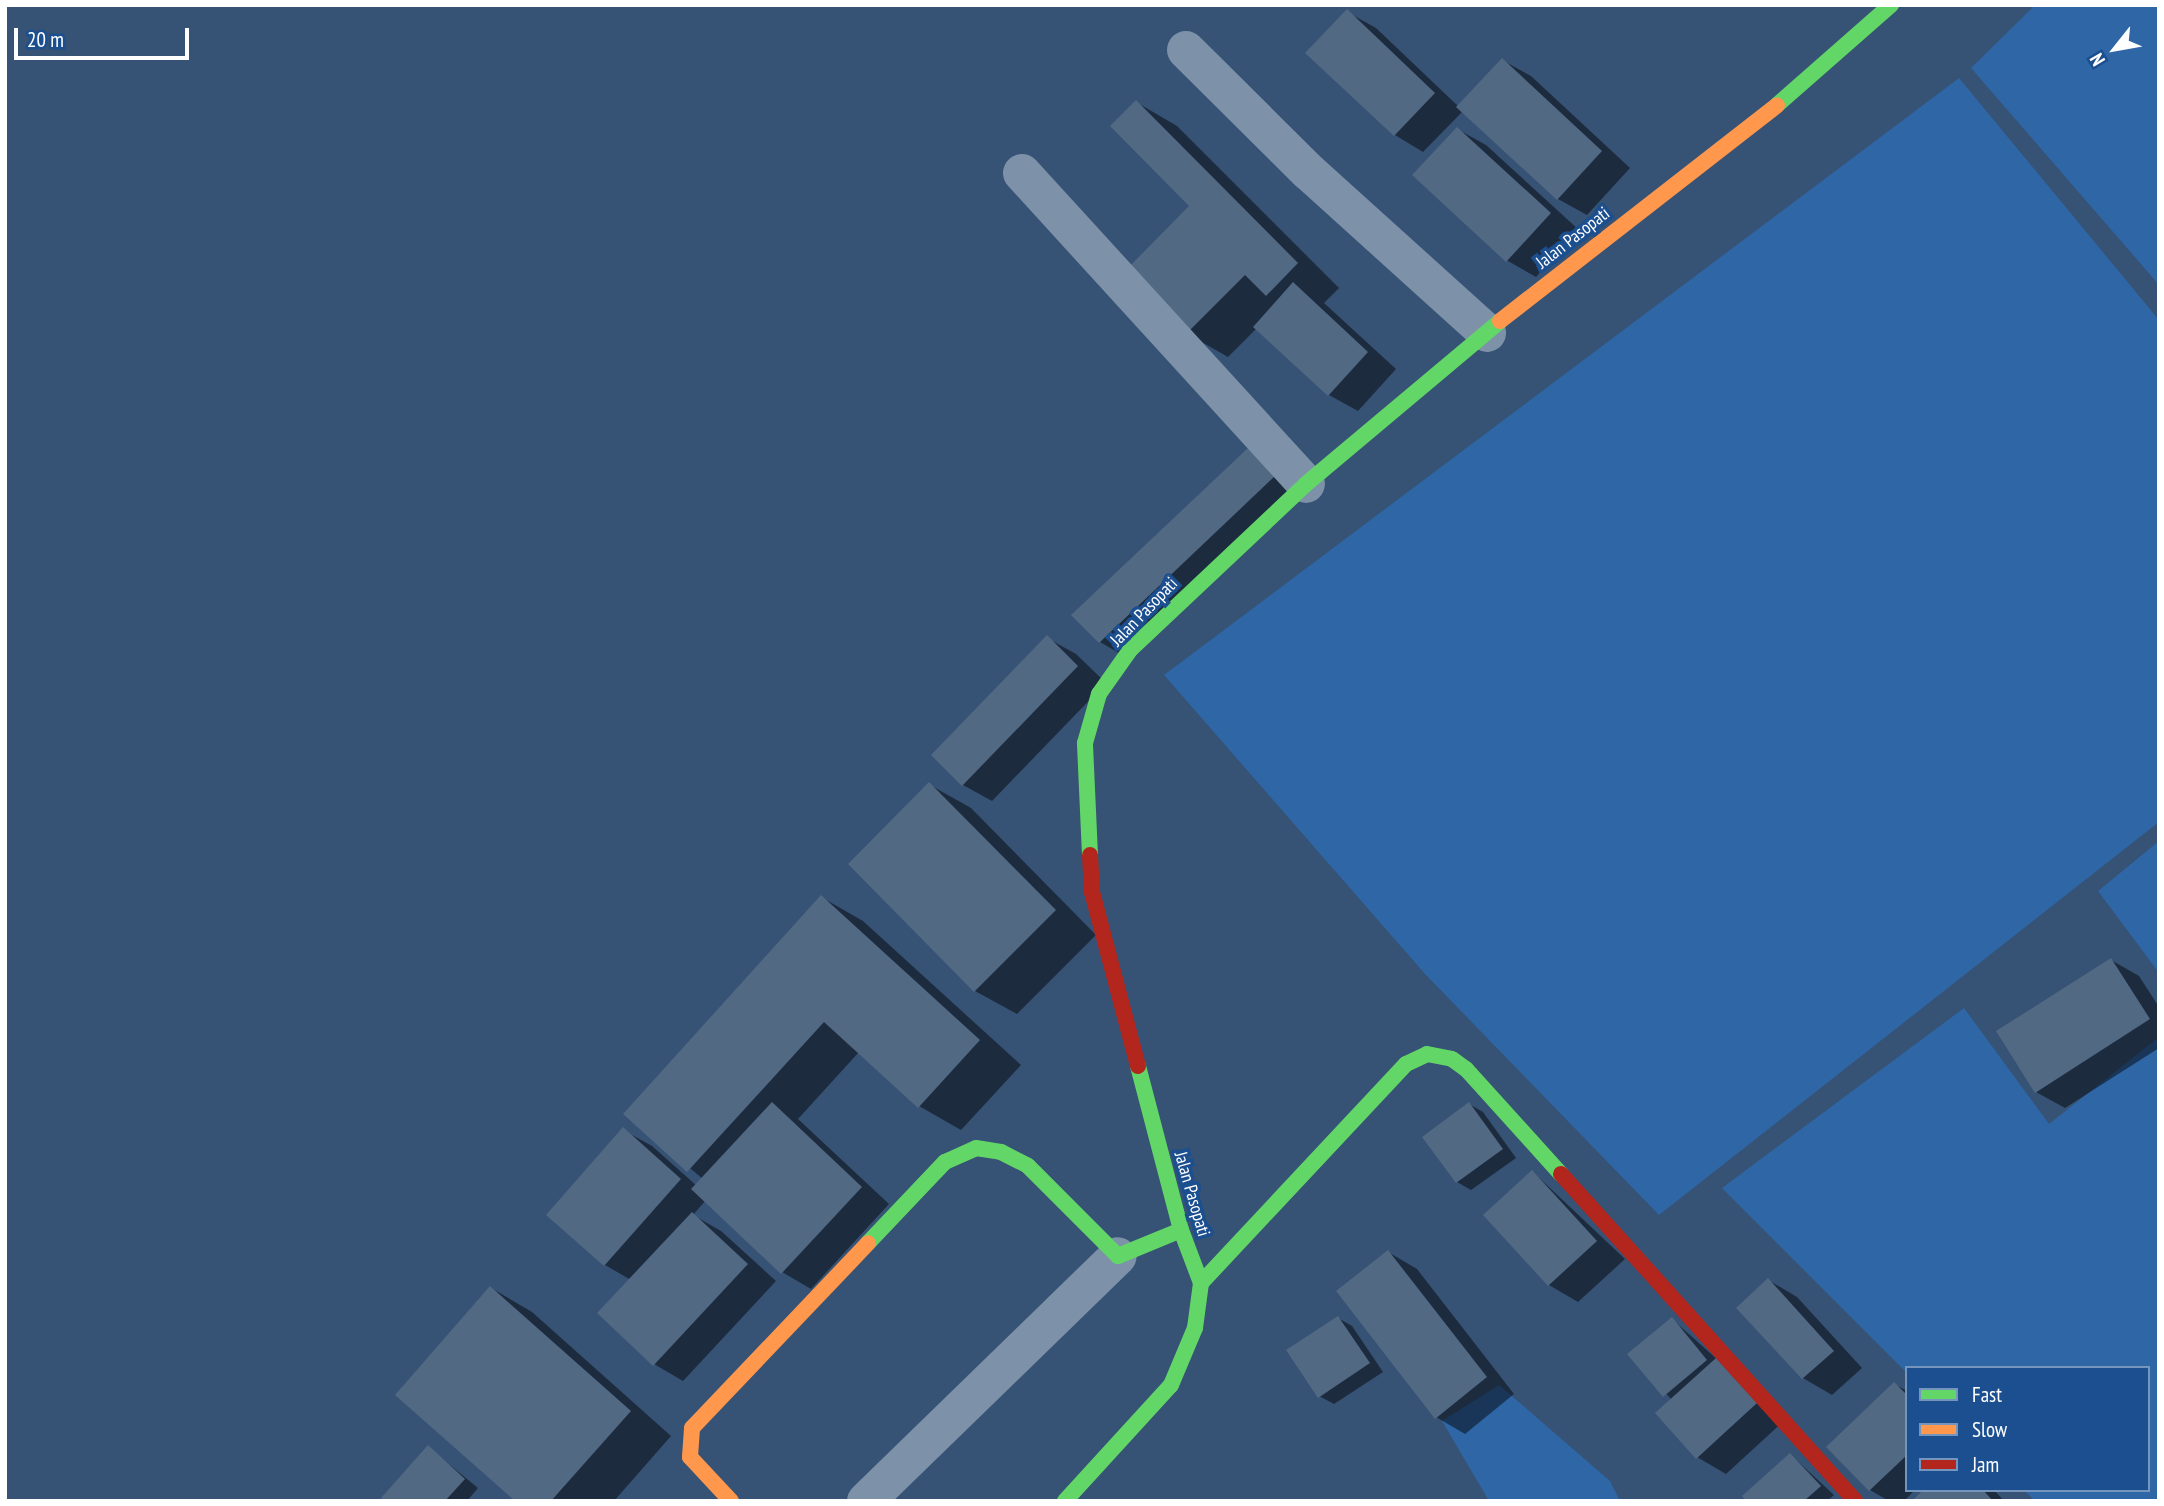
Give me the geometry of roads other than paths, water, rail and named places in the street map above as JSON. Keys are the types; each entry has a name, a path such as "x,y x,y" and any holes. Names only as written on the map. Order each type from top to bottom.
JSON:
{"street":[{"name":"Jalan Pasopati","path":"1065,1501 1171,1385 1195,1328 1201,1283 1181,1230 1092,892 1085,743 1099,694 1130,650 1306,484 1487,333 1787,97 1891,5"},
{"path":"1186,50 1309,173 1487,333"},
{"path":"1022,173 1306,484"},
{"path":"1201,1283 1406,1065 1427,1054 1452,1059 1466,1069 1856,1501"},
{"path":"731,1501 690,1457 692,1428 945,1162 976,1148 1002,1152 1028,1166 1118,1256"},
{"path":"866,1501 1118,1256 1181,1230"}]}
